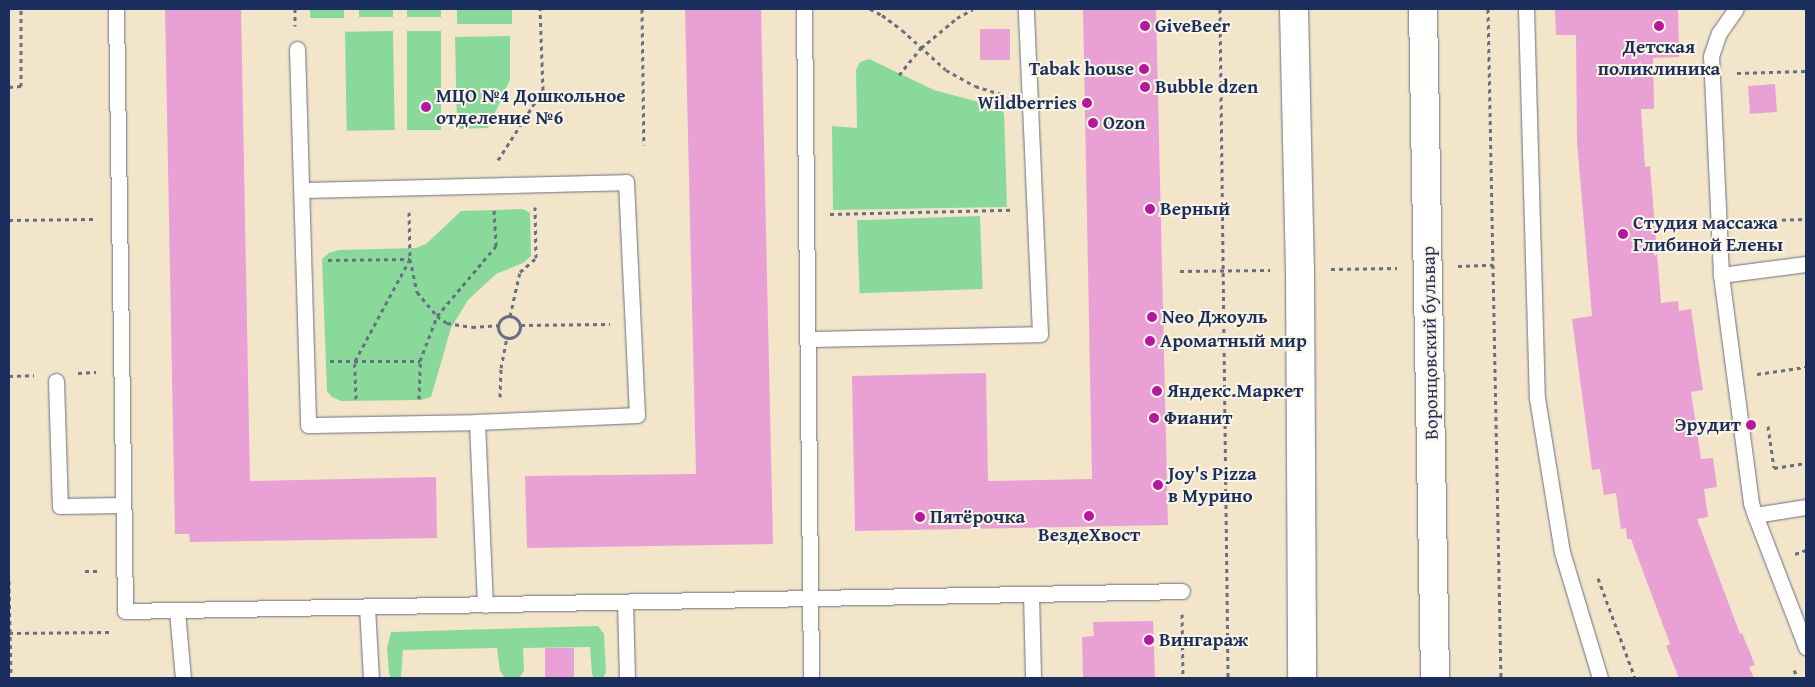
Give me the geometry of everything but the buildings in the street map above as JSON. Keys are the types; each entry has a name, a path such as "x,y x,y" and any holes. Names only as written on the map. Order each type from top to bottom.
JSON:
{"street":[{"path":"1294,9 1300,270 1302,678"},
{"name":"Воронцовский бульвар","path":"1423,9 1436,678"}],"lane":[{"path":"116,9 125,611 1182,591"},
{"path":"804,9 811,678"},
{"path":"808,339 1040,334 1026,9"},
{"path":"1526,9 1537,398 1562,552 1600,678"},
{"path":"1736,9 1719,33 1711,56 1721,275 1751,503 1806,647"},
{"path":"297,49 308,425 477,422 637,415 626,182 302,190"},
{"path":"1721,275 1806,264"},
{"path":"56,381 60,506 122,505"},
{"path":"477,422 484,605"},
{"path":"1755,515 1806,507"},
{"path":"1031,594 1033,678"},
{"path":"625,602 627,678"},
{"path":"367,607 371,678"},
{"path":"177,611 184,678"}],"path":[{"path":"9,87 21,86 20,9"},
{"path":"295,9 295,30"},
{"path":"493,168 543,90 540,9"},
{"path":"642,9 644,145"},
{"path":"870,9 882,14 946,70 975,86 1012,97 1030,100"},
{"path":"899,75 921,48 957,18 972,9"},
{"path":"1220,9 1228,678"},
{"path":"1488,9 1502,678"},
{"path":"1712,73 1806,71"},
{"path":"409,204 410,259 417,292 437,316 452,325 472,327 498,325"},
{"path":"419,405 420,361 437,316 496,246 494,204"},
{"path":"510,316 520,272 536,258 535,204"},
{"path":"805,215 1035,209"},
{"path":"9,220 97,218"},
{"path":"1718,222 1806,219"},
{"path":"319,260 410,259"},
{"path":"356,405 355,360 410,259"},
{"path":"1180,271 1494,265"},
{"path":"510,316 519,320 520,325 517,335 507,338 499,330 498,325 502,318 510,316"},
{"path":"520,325 615,324"},
{"path":"500,403 501,368 507,338"},
{"path":"329,362 355,360 420,361"},
{"path":"1762,383 1761,373 1806,367"},
{"path":"1768,421 1774,468 1806,464"},
{"path":"85,571 104,570"},
{"path":"1595,571 1635,678"},
{"path":"9,581 11,678"},
{"path":"1182,613 1183,678"}],"green space":[{"path":"310,9 344,9 344,18 310,18"},
{"path":"359,9 393,9 393,17 359,17"},
{"path":"407,9 441,9 441,17 407,17"},
{"path":"457,9 512,9 512,24 457,24"},
{"path":"393,31 395,130 347,131 345,32"},
{"path":"407,31 441,31 441,130 407,130"},
{"path":"510,36 510,80 488,128 457,129 455,37"},
{"path":"869,59 934,90 997,107 1004,113 1007,207 833,210 832,126 857,128 856,70 860,62"},
{"path":"523,209 530,213 531,256 523,263 496,274 468,300 451,328 431,397 421,400 341,401 332,397 327,391 322,259 329,253 339,250 416,248 426,244 461,211"},
{"path":"980,216 983,289 860,293 857,220"},
{"path":"598,626 604,634 606,672 603,678 594,678 592,674 590,647 523,648 524,671 519,678 505,678 500,671 497,648 403,650 401,677 391,678 389,673 387,648 391,632"}],"place":[{"name":"GiveBeer","path":"1145,26"},
{"name":"Детская поликлиника","path":"1659,26"},
{"name":"Tabak house","path":"1144,69"},
{"name":"Bubble dzen","path":"1145,87"},
{"name":"Wildberries","path":"1087,103"},
{"name":"МЦО №4 Дошкольное отделение №6","path":"426,107"},
{"name":"Ozon","path":"1093,123"},
{"name":"Верный","path":"1150,209"},
{"name":"Студия массажа Глибиной Елены","path":"1623,234"},
{"name":"Neo Джоуль","path":"1152,317"},
{"name":"Ароматный мир","path":"1150,341"},
{"name":"Яндекс.Маркет","path":"1157,391"},
{"name":"Фианит","path":"1154,418"},
{"name":"Эрудит","path":"1751,425"},
{"name":"Joy's Pizza в Мурино","path":"1158,485"},
{"name":"ВездеХвост","path":"1089,516"},
{"name":"Пятёрочка","path":"920,517"},
{"name":"Вингараж","path":"1149,640"}]}
